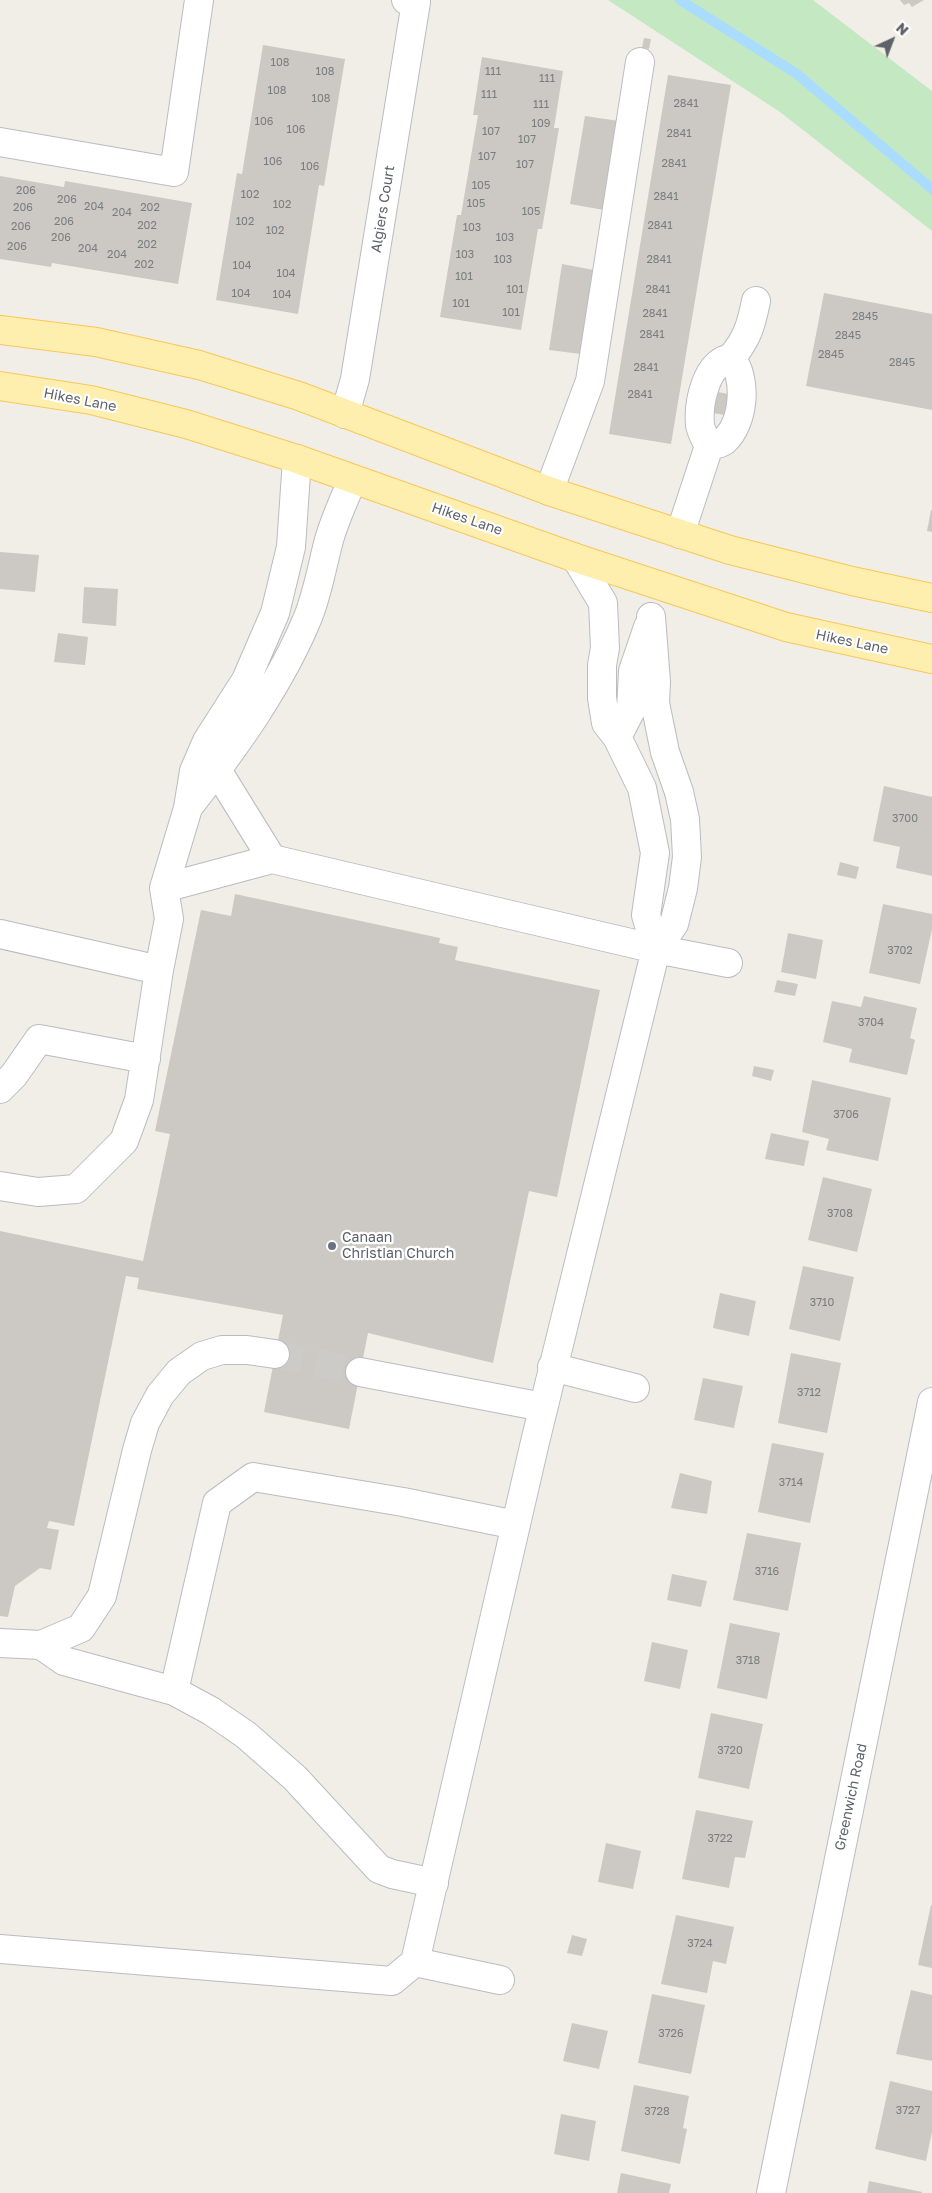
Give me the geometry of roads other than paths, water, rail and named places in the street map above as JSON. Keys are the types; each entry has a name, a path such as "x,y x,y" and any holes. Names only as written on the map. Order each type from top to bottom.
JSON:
{"main road":[{"path":"0,330 96,342 199,365 299,396 549,491 739,553 932,598"},
{"name":"Hikes Lane","path":"0,386 91,400 186,424 298,459 576,558 786,627 932,659"}],"street":[{"path":"0,142 174,172 199,0"},
{"name":"Algiers Court","path":"345,414 355,379 411,1"},
{"path":"549,491 590,381 640,62"},
{"path":"680,534 709,446 700,427 708,378 715,366 722,360 731,358 742,345 751,327 756,301"},
{"path":"709,446 722,443 730,435 740,404 742,384 736,365 731,358"},
{"path":"0,1186 38,1192 76,1188 124,1141 139,1100 159,970 170,919 164,888 188,808 194,771 207,741 246,680 276,613 290,547 298,459"},
{"path":"188,808 217,770 285,666 308,617 319,585 330,539 353,480"},
{"path":"576,558 602,603 605,648 602,665 602,698 606,723 617,737 642,788 655,853 646,915 656,949"},
{"path":"617,737 631,710 633,671 662,586"},
{"path":"0,1949 392,1981 415,1962 552,1368 656,949 674,924 683,888 687,857 685,819 679,792 665,752 655,703 656,682 651,617"},
{"path":"217,770 272,859"},
{"path":"164,888 272,859 656,949 728,963"},
{"path":"0,934 159,970"},
{"path":"0,1089 14,1075 39,1039 146,1059"},
{"path":"0,1643 42,1645 81,1628 102,1596 145,1423 160,1395 179,1372 202,1356 222,1350 247,1350 275,1354"},
{"path":"552,1368 635,1388"},
{"path":"360,1372 543,1407"},
{"name":"Greenwich Road","path":"771,2193 932,1402"},
{"path":"174,1691 217,1503 253,1477 403,1502 516,1525"},
{"path":"42,1645 64,1661 129,1677 174,1691 211,1711 259,1745 295,1778 378,1869 392,1874 434,1882"},
{"path":"415,1962 500,1980"}],"waterway":[{"path":"680,0 797,74 932,189"}],"tunnel":[{"path":"275,1354 360,1372"}],"place":[{"name":"Canaan Christian Church","path":"332,1246"}]}
